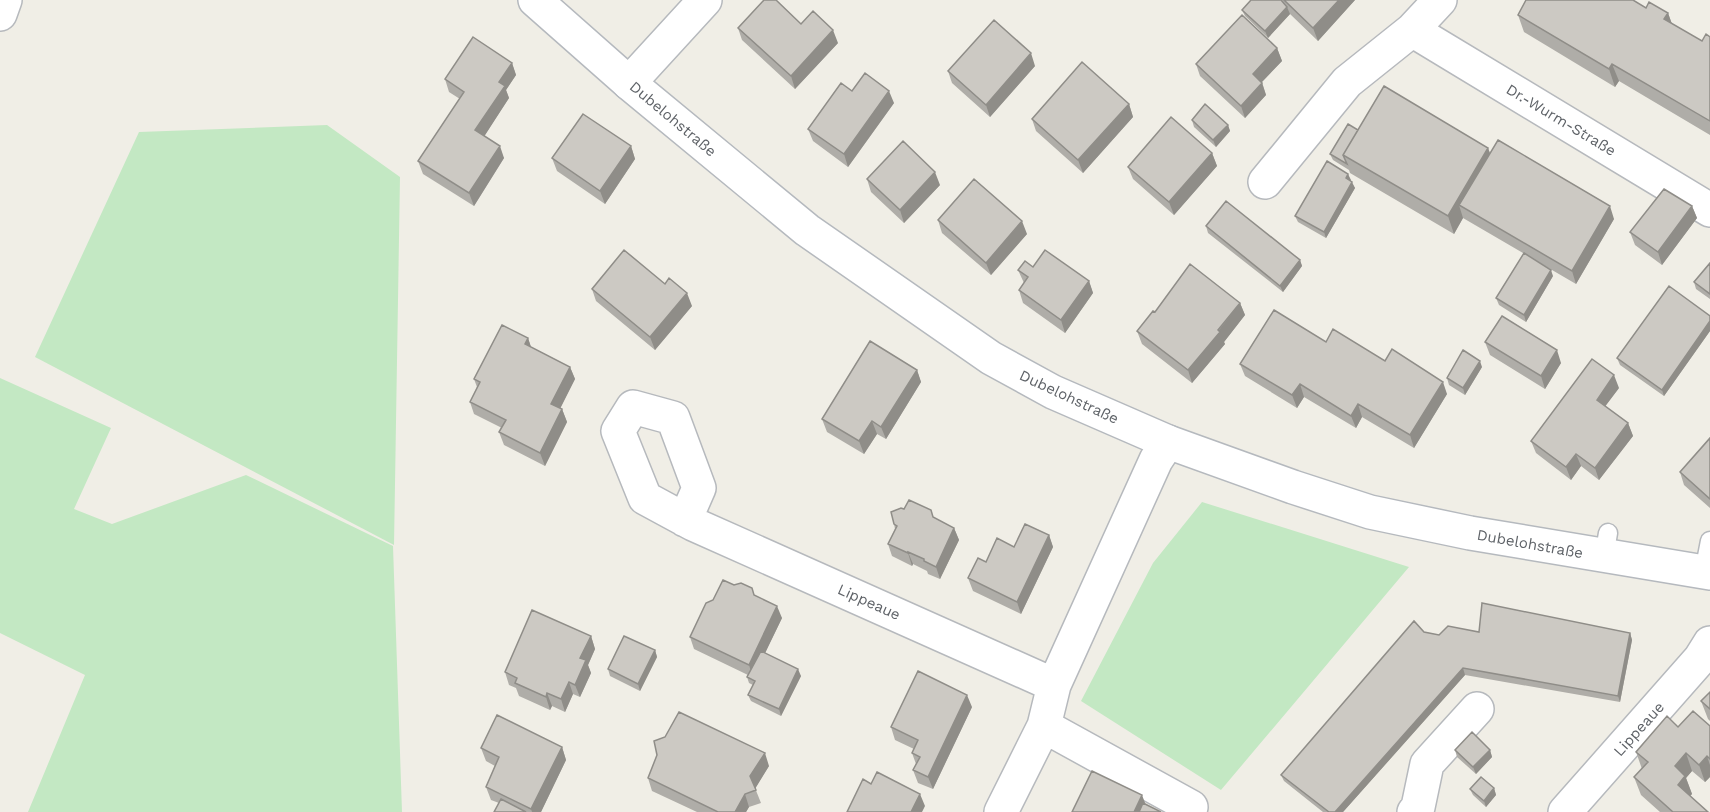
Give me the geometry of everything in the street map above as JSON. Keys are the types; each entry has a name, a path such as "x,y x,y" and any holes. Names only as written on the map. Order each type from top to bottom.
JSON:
{"street":[{"path":"0,14 5,0"},
{"name":"Dubelohstraße","path":"534,0 629,83 807,230 991,358 1053,392 1168,442 1370,512 1470,533 1606,545 1708,562"},
{"path":"629,83 705,0"},
{"path":"1265,182 1347,82 1412,30 1440,0"},
{"name":"Dr.-Wurm-Straße","path":"1412,30 1710,210"},
{"path":"1001,812 1044,726 1054,685 1156,460 1168,442"},
{"name":"Lippeaue","path":"685,520 1054,685"},
{"name":"Lippeaue","path":"1565,812 1700,659 1710,643"},
{"path":"1423,810 1427,764 1477,709"},
{"path":"1044,726 1191,807"}],"green space":[{"path":"327,125 400,177 394,545 35,357 139,132"},
{"path":"0,378 111,428 74,509 112,524 246,475 393,546 402,812 28,812 85,675 0,633"},
{"path":"1202,502 1409,567 1221,790 1081,701 1153,563"}],"building":[{"path":"764,0 776,0 801,24 813,11 833,30 791,76 738,28"},
{"path":"1251,0 1281,0 1287,7 1265,31 1242,10"},
{"path":"1284,0 1339,0 1313,28"},
{"path":"1526,0 1633,0 1646,8 1649,2 1668,13 1664,19 1702,41 1706,34 1710,37 1710,121 1612,64 1609,69 1518,15"},
{"path":"1242,15 1277,48 1253,74 1262,83 1241,106 1196,64"},
{"path":"994,20 1031,53 986,105 948,71"},
{"path":"473,37 512,63 499,82 505,86 475,130 500,146 469,193 418,161 464,92 445,79"},
{"path":"1082,62 1129,104 1078,160 1032,119"},
{"path":"865,73 889,91 844,154 808,129 841,83 852,91"},
{"path":"1384,86 1488,148 1448,216 1343,155"},
{"path":"1205,104 1228,125 1213,140 1192,120"},
{"path":"583,114 631,146 600,191 552,158"},
{"path":"1171,117 1212,153 1169,202 1128,167"},
{"path":"1348,124 1358,130 1343,155 1347,164 1330,154"},
{"path":"1498,140 1610,206 1572,271 1459,205"},
{"path":"903,141 935,172 900,210 867,179"},
{"path":"1327,161 1348,174 1346,178 1352,182 1324,232 1295,216"},
{"path":"974,179 1022,221 986,263 938,220"},
{"path":"1664,189 1692,206 1658,252 1630,232"},
{"path":"1226,201 1300,260 1280,286 1206,226"},
{"path":"624,250 665,284 669,278 687,293 650,337 592,289"},
{"path":"1045,250 1089,281 1061,320 1019,290 1028,277 1018,270 1025,261 1033,267"},
{"path":"1524,253 1551,270 1524,315 1496,298"},
{"path":"1710,263 1710,294 1694,282"},
{"path":"1190,264 1240,303 1218,330 1220,332 1188,370 1137,331 1153,311 1155,312"},
{"path":"1669,286 1710,316 1710,321 1662,390 1617,358"},
{"path":"1274,310 1326,342 1333,329 1385,361 1392,349 1443,382 1410,435 1358,404 1351,416 1300,384 1292,395 1240,364"},
{"path":"1502,316 1557,350 1541,376 1485,342"},
{"path":"502,325 528,338 525,344 570,367 551,404 562,409 540,453 499,432 506,420 470,402 480,382 474,379"},
{"path":"870,341 917,370 881,427 872,421 859,441 822,419"},
{"path":"1463,350 1480,361 1463,388 1447,378"},
{"path":"1592,359 1614,375 1597,400 1628,423 1595,468 1576,454 1566,467 1531,441"},
{"path":"1710,438 1710,499 1680,472"},
{"path":"909,500 931,510 933,517 954,528 936,567 924,559 888,544 897,526 894,524 891,512 904,509"},
{"path":"1025,524 1049,535 1017,602 968,578 978,558 986,562 997,538 1014,547"},
{"path":"723,580 734,585 741,583 752,588 754,595 777,606 749,665 690,637 706,603 713,600"},
{"path":"1482,603 1630,633 1618,696 1463,668 1335,812 1329,812 1281,775 1414,621 1424,632 1439,635 1448,626 1479,632"},
{"path":"532,610 591,636 580,658 586,660 575,685 569,682 561,699 547,693 546,697 515,683 517,678 505,672"},
{"path":"624,636 655,650 638,684 608,669"},
{"path":"761,651 798,669 779,709 748,695 755,681 747,677"},
{"path":"918,671 967,695 928,777 913,770 920,757 912,753 918,740 891,727"},
{"path":"1710,692 1710,709 1701,701"},
{"path":"1693,711 1710,726 1710,759 1707,756 1699,765 1686,753 1675,766 1685,776 1678,785 1708,812 1673,812 1634,777 1648,762 1636,752 1667,716 1678,727"},
{"path":"679,712 765,753 750,776 756,790 745,794 735,812 718,812 648,778 657,755 654,741 665,737"},
{"path":"497,715 562,747 531,809 486,787 499,757 481,748"},
{"path":"1472,732 1490,750 1473,767 1455,750"},
{"path":"1092,771 1142,795 1134,812 1072,812"},
{"path":"877,772 920,794 911,812 847,812 863,779 871,784"},
{"path":"1481,777 1494,788 1484,801 1470,789"},
{"path":"501,799 526,812 494,812"},
{"path":"1143,803 1161,812 1139,812"}]}
